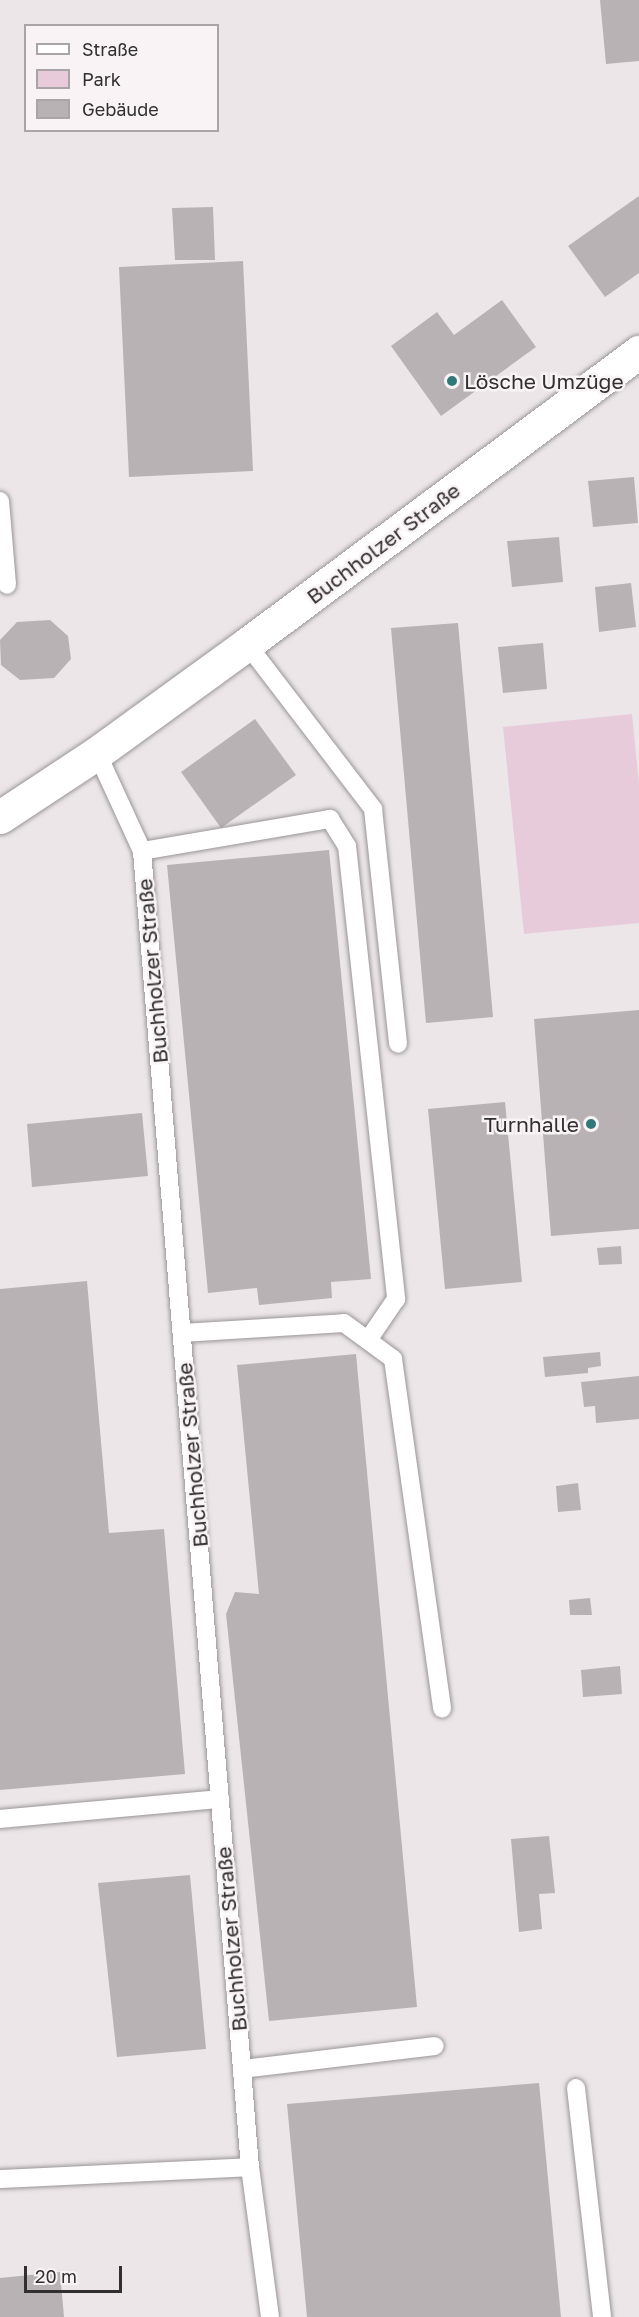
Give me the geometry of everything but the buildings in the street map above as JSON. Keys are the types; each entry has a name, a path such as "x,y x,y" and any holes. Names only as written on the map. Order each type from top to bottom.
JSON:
{"street":[{"name":"Buchholzer Straße","path":"0,817 97,753 247,644 639,352"}],"lane":[{"path":"0,501 7,585"},
{"path":"247,644 373,809 398,1044"},
{"name":"Buchholzer Straße","path":"97,753 142,851 250,2167 270,2317"},
{"path":"142,851 330,819 347,846 396,1299 368,1340"},
{"path":"182,1333 345,1323 393,1359 442,1709"},
{"path":"0,1819 220,1799"},
{"path":"242,2069 435,2046"},
{"path":"576,2088 602,2317"},
{"path":"0,2179 250,2167"}],"green space":[{"path":"632,714 639,784 639,923 524,934 503,727"}],"place":[{"name":"Lösche Umzüge","path":"452,381"},
{"name":"Turnhalle","path":"591,1124"}]}
